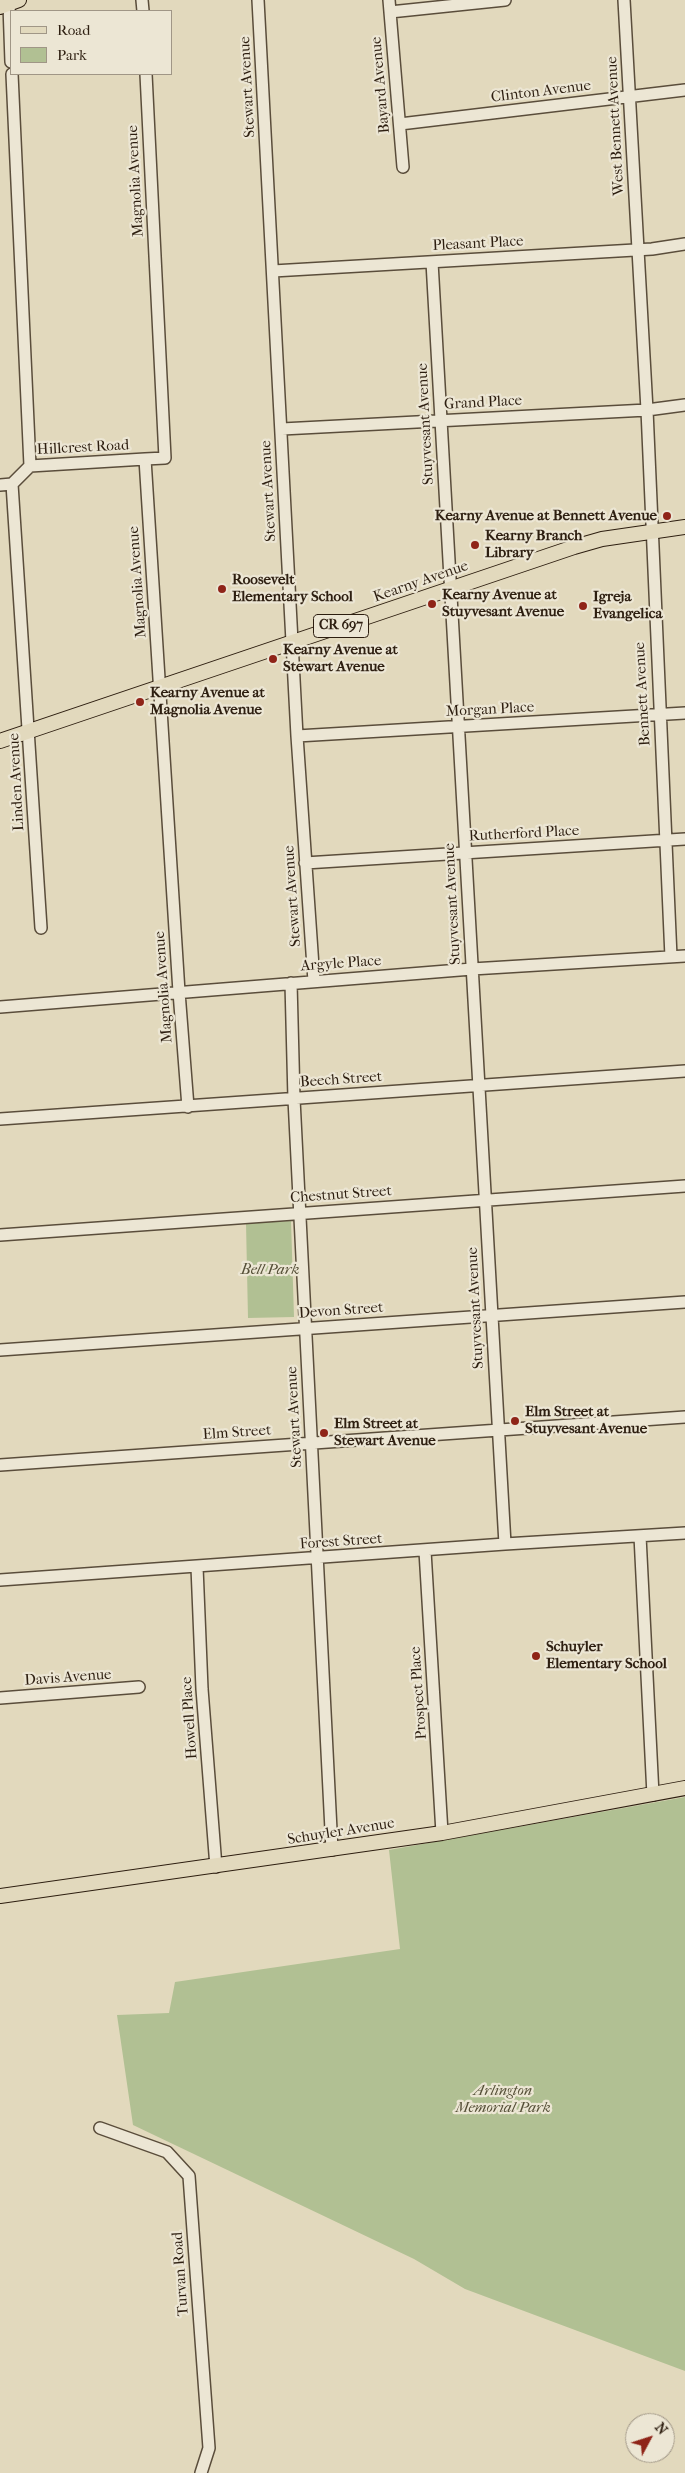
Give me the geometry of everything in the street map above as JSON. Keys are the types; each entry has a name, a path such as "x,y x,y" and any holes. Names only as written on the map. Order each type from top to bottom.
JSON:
{"main road":[{"name":"Kearny Avenue","path":"0,741 574,547 602,539 685,526"},
{"name":"Schuyler Avenue","path":"0,1896 216,1867 442,1833 685,1788"}],"street":[{"name":"Stewart Avenue","path":"258,0 282,429 296,736 314,981"},
{"path":"390,6 505,0"},
{"name":"West Bennett Avenue","path":"624,0 637,250"},
{"path":"9,4 10,33"},
{"name":"Bayard Avenue","path":"390,6 403,167"},
{"path":"12,75 30,466"},
{"name":"Magnolia Avenue","path":"146,75 165,458 145,459 178,992 188,1107"},
{"name":"Clinton Avenue","path":"400,124 685,90"},
{"name":"Pleasant Place","path":"273,271 637,250 685,244"},
{"name":"Bennett Avenue","path":"637,250 646,410 670,957"},
{"name":"Stuyvesant Avenue","path":"432,262 449,589 466,853 497,1429 505,1544"},
{"name":"Grand Place","path":"282,429 646,410 685,406"},
{"name":"Hillcrest Road","path":"12,484 30,466 145,459"},
{"path":"0,486 12,484"},
{"name":"Linden Avenue","path":"12,484 30,730 41,928"},
{"name":"Morgan Place","path":"296,736 685,713"},
{"name":"Rutherford Place","path":"305,863 685,839"},
{"name":"Argyle Place","path":"0,1006 41,1005 178,992 472,969 685,956"},
{"name":"Stewart Avenue","path":"291,983 294,1099 332,1850"},
{"name":"Beech Street","path":"0,1119 685,1071"},
{"name":"Chestnut Street","path":"0,1235 486,1198 685,1186"},
{"name":"Devon Street","path":"0,1350 685,1302"},
{"name":"Elm Street","path":"0,1465 685,1417"},
{"name":"Forest Street","path":"0,1580 685,1533"},
{"path":"640,1536 653,1795"},
{"name":"Prospect Place","path":"425,1551 442,1833"},
{"name":"Howell Place","path":"197,1567 202,1689 216,1867"},
{"name":"Davis Avenue","path":"0,1698 139,1687"},
{"name":"Turvan Road","path":"100,2128 167,2152 188,2176 208,2448 201,2473"}],"green space":[{"name":"Bell Park","path":"291,1221 294,1317 248,1318 246,1223"},
{"name":"Arlington Memorial Park","path":"685,1797 685,2371 465,2289 414,2259 133,2125 117,2015 169,2013 175,1982 400,1949 389,1850"}],"place":[{"name":"Kearny Avenue at Bennett Avenue","path":"667,516"},
{"name":"Kearny Branch Library","path":"475,545"},
{"name":"Roosevelt Elementary School","path":"222,589"},
{"name":"Kearny Avenue at Stuyvesant Avenue","path":"432,604"},
{"name":"Igreja Evangelica","path":"583,606"},
{"name":"Kearny Avenue at Stewart Avenue","path":"273,659"},
{"name":"Kearny Avenue at Magnolia Avenue","path":"140,702"},
{"name":"Elm Street at Stuyvesant Avenue","path":"515,1421"},
{"name":"Elm Street at Stewart Avenue","path":"324,1433"},
{"name":"Schuyler Elementary School","path":"536,1656"}]}
